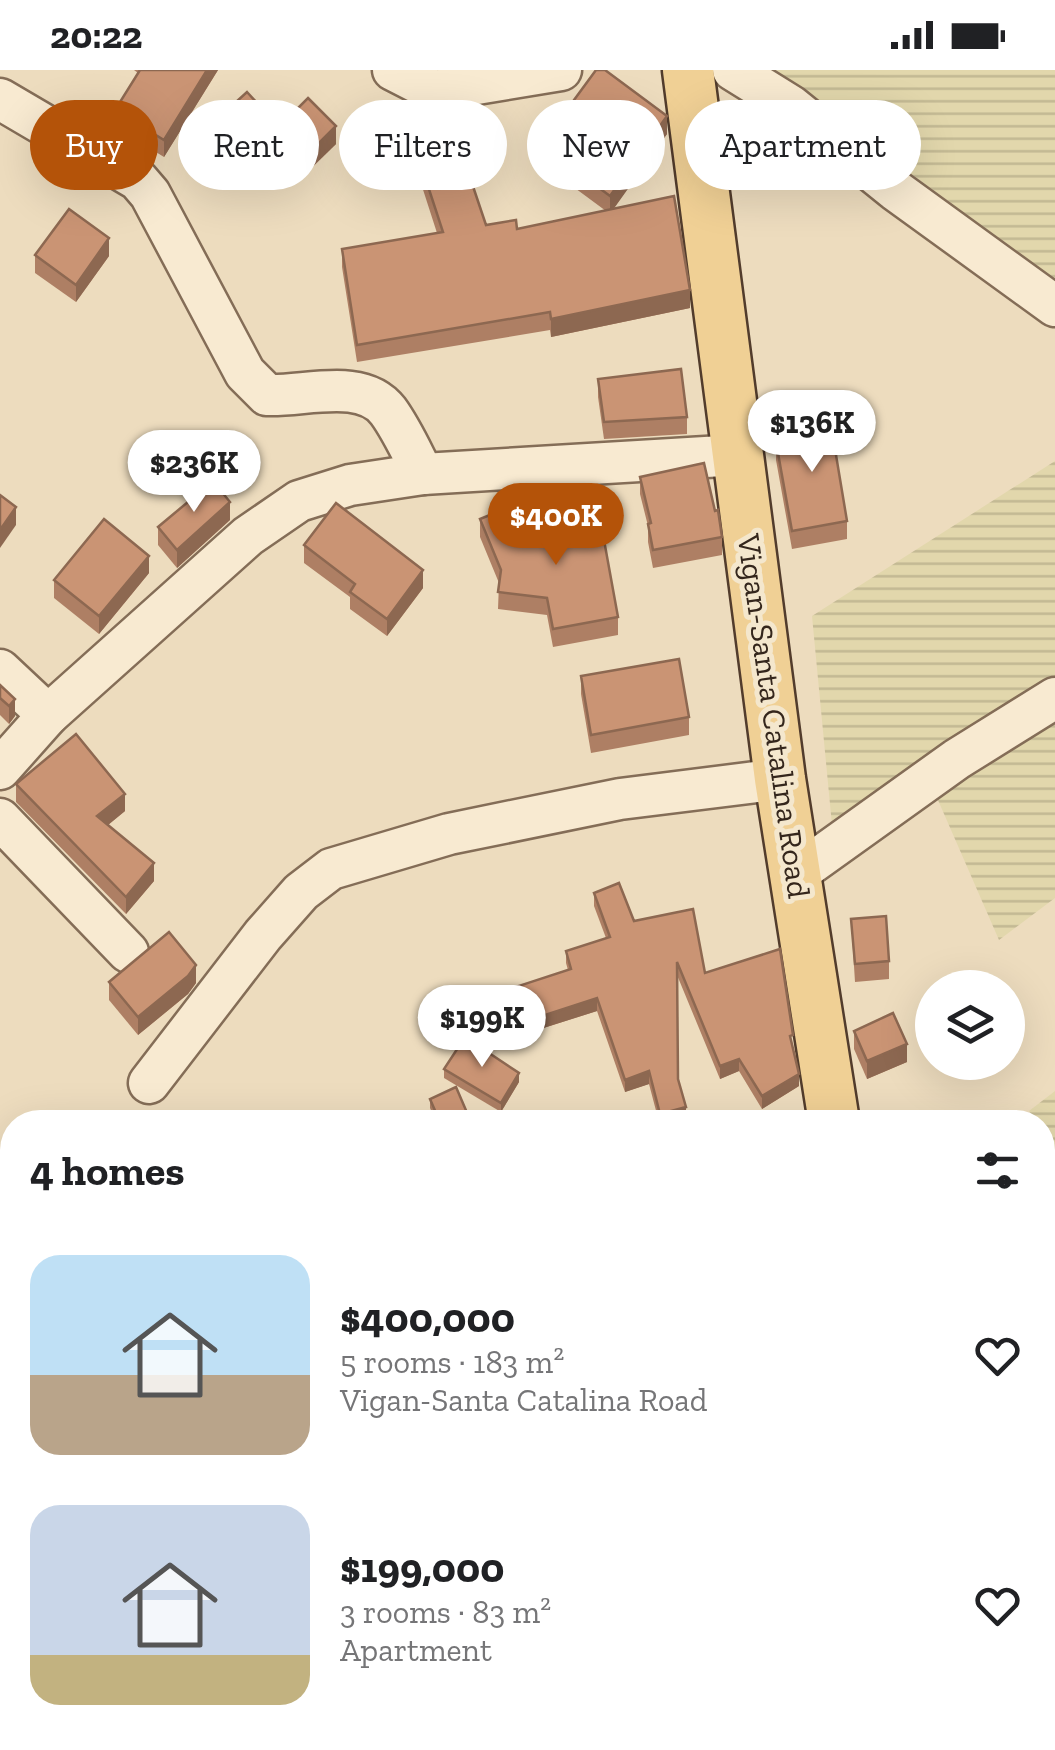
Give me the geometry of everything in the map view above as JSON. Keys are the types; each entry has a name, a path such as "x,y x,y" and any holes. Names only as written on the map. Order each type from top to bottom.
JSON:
{"main road":[{"name":"Vigan-Santa Catalina Road","path":"688,70 780,780 832,1110"}],"street":[{"path":"393,70 434,91 561,70"},
{"path":"732,70 791,106 895,190 1055,306"},
{"path":"0,99 138,180 150,194 245,374 255,386 276,395 363,393 390,414 424,474"},
{"path":"0,769 48,714 272,516 299,501 350,485 424,474 739,455"},
{"path":"0,670 48,714"},
{"path":"796,875 958,760 1055,698"},
{"path":"149,1083 263,935 302,892 330,869 448,834 600,803 780,780"},
{"path":"0,818 128,952"}],"shaded area":[{"path":"769,70 1055,70 1055,279 921,181 921,100 810,100"},
{"path":"1055,461 1055,898 999,940 924,768 832,825 812,616"},
{"path":"1055,1091 1055,1110 1030,1110"}],"building":[{"path":"140,70 207,70 189,100 178,100 178,117 164,140 158,136 158,100 121,100"},
{"path":"596,70 605,70 645,100 574,100"},
{"path":"247,92 254,100 238,100"},
{"path":"319,109 336,126 319,143"},
{"path":"429,190 474,190 486,225 516,220 517,229 674,196 690,290 551,319 550,312 357,345 342,249 443,232"},
{"path":"69,209 109,238 76,285 35,255"},
{"path":"681,369 687,417 604,422 598,379"},
{"path":"828,407 847,521 792,531 776,442 810,434 806,411"},
{"path":"704,463 722,537 653,550 640,477"},
{"path":"213,481 230,502 177,550 158,527"},
{"path":"0,495 16,507 0,530"},
{"path":"336,503 423,570 387,619 350,592 355,584 304,545"},
{"path":"507,508 517,533 600,518 618,617 553,629 547,598 498,592 501,570 480,519"},
{"path":"104,519 149,556 99,616 54,580"},
{"path":"679,659 689,717 591,735 581,676"},
{"path":"0,685 15,699 9,706 0,698"},
{"path":"76,734 125,794 97,816 154,863 126,897 16,784"},
{"path":"619,883 634,921 693,909 705,973 780,949 793,1035 790,1036 799,1074 762,1096 739,1059 720,1066 677,962 678,1079 686,1107 659,1110 649,1071 625,1080 597,998 496,1031 485,997 571,969 566,951 610,937 594,893"},
{"path":"886,916 889,961 855,964 851,919"},
{"path":"169,932 196,965 138,1017 109,982"},
{"path":"893,1013 907,1044 867,1061 854,1031"},
{"path":"465,1037 519,1073 501,1103 444,1069"},
{"path":"456,1087 466,1110 435,1110 430,1099"}]}
